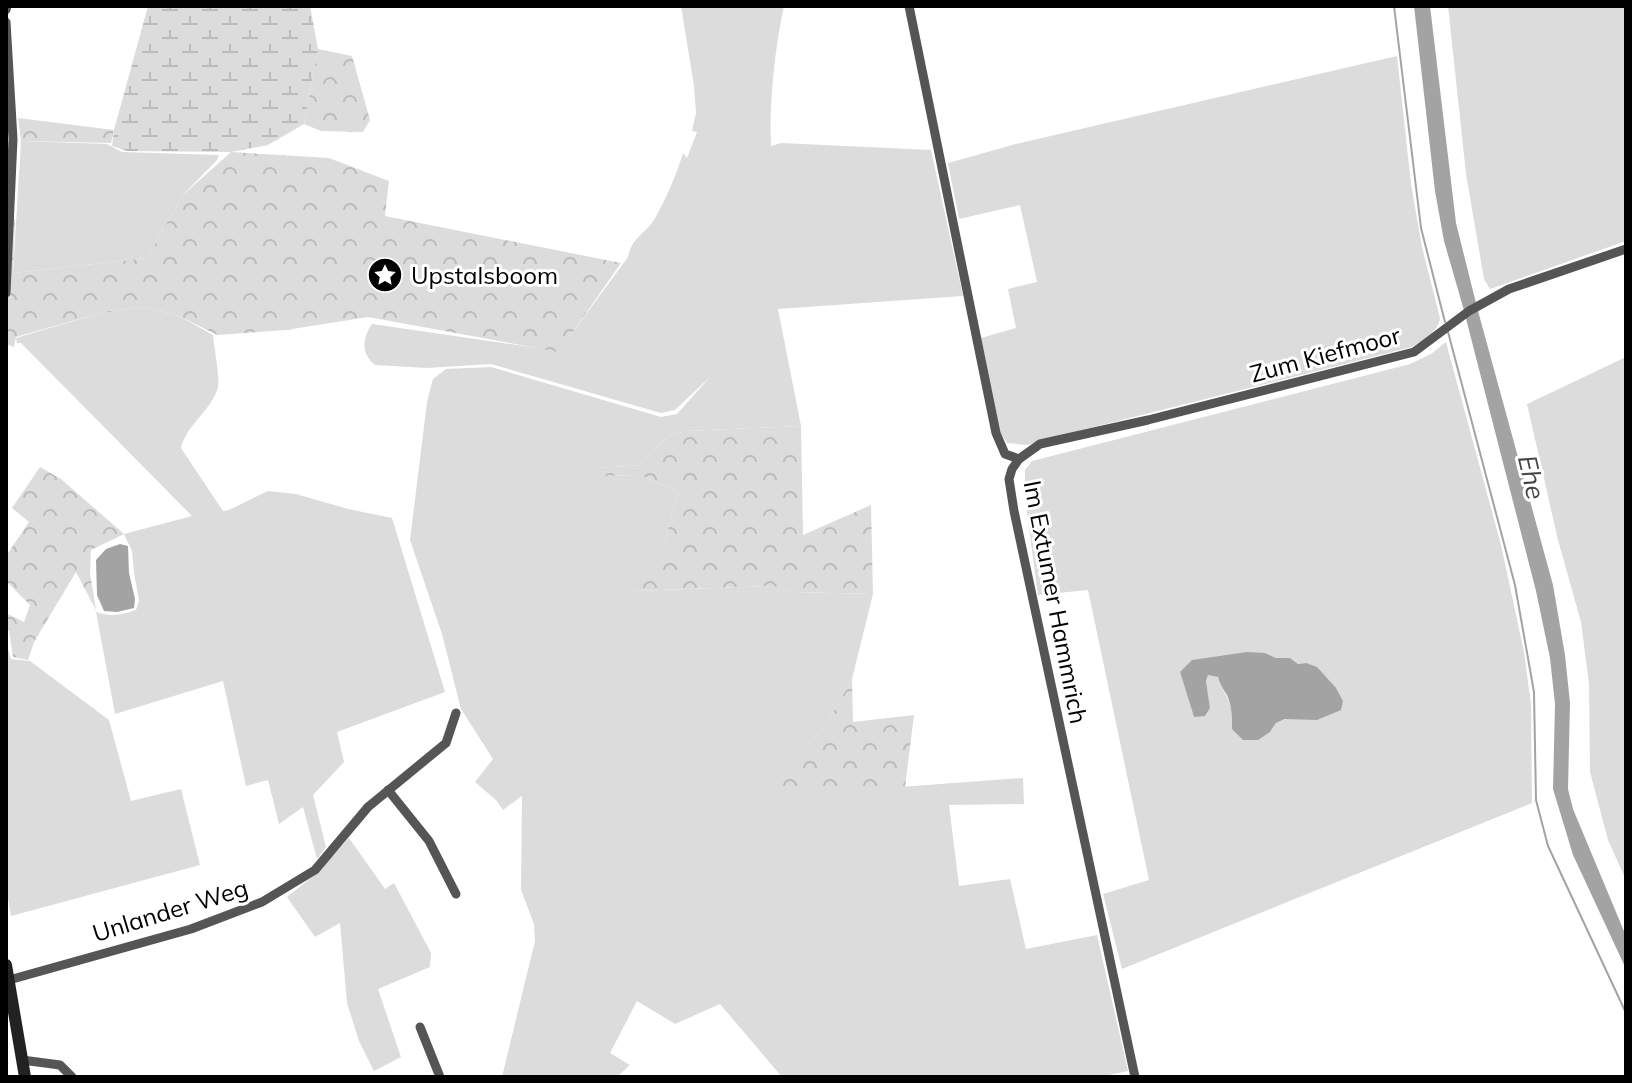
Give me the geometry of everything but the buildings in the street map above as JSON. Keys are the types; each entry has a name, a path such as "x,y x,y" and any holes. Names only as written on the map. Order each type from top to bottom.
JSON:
{"main road":[{"path":"6,965 25,1077"}],"street":[{"name":"Im Extumer Hammrich","path":"909,6 996,433 1005,454 1019,459 1009,479 1014,511 1135,1077"},
{"path":"6,22 13,139 6,293"},
{"name":"Zum Kiefmoor","path":"1019,459 1040,444 1148,420 1414,352 1469,311 1504,291 1626,249"},
{"name":"Unlander Weg","path":"9,980 191,929 262,902 315,870 368,807 446,743 456,713"},
{"path":"388,790 429,841 456,894"},
{"path":"420,1027 440,1077"},
{"path":"22,1060 60,1065 72,1077"}],"green space":[{"path":"148,6 310,6 318,49 304,124 268,145 231,152 127,151 112,146"},
{"path":"681,6 784,6 773,76 771,146 781,143 931,150 963,296 778,309 801,426 686,431 668,436 640,465 599,468 599,476 640,475 678,492 665,540 633,591 774,586 793,592 873,594 852,679 778,796 1023,778 1024,804 949,805 959,886 1010,879 1026,949 1097,935 1128,1071 1099,1077 782,1077 720,1004 675,1024 637,1001 610,1053 630,1065 617,1077 502,1077 535,941 534,924 521,890 522,796 503,810 475,782 493,759 461,709 442,634 410,540 427,402 433,379 446,369 491,367 661,417 677,414 710,377 675,410 661,413 491,364 427,368 375,365 365,351 365,340 372,324 559,351 628,257 635,240 654,220 683,153 687,158 697,132 692,131 696,113 694,86"},
{"path":"1448,6 1626,6 1626,241 1490,289 1484,279 1466,174"},
{"path":"318,49 352,56 370,120 363,132 321,131 304,124"},
{"path":"1397,56 1411,184 1422,247 1440,318 1434,331 1412,347 1027,445 1007,443 1000,432 981,338 1016,328 1008,289 1037,282 1020,205 959,219 948,163 1016,144"},
{"path":"18,118 114,130 111,143 21,141"},
{"path":"21,141 107,144 122,152 219,155 183,195 147,258 13,273"},
{"path":"231,152 329,158 389,181 385,216 621,263 559,352 368,317 286,330 217,335 177,315 142,307 97,314 16,337 14,347 6,344 6,217 15,219 13,273 147,258 183,195"},
{"path":"142,307 177,315 213,335 218,387 181,448 223,511 268,491 296,494 392,518 445,692 337,732 344,762 313,795 326,847 317,859 303,807 279,824 268,780 246,786 223,681 115,714 96,612 116,615 136,610 139,600 132,551 124,534 192,516 21,343 17,343 16,338 97,314"},
{"path":"1446,342 1501,545 1524,652 1531,704 1532,803 1122,969 1103,894 1149,880 1088,590 1038,595 1025,498 1025,470 1032,461 1410,364 1431,354","holes":["1265,653 1306,663 1286,719 1276,723 1270,732 1232,729 1229,703 1218,676 1208,675 1206,681 1210,709 1194,717 1180,672"]},
{"path":"1626,357 1626,880 1608,840 1590,772 1589,684 1581,622 1558,540 1527,404"},
{"path":"801,426 803,535 871,505 873,594 793,592 773,586 632,591 665,540 678,492 640,475 599,476 599,468 640,465 668,436 686,431"},
{"path":"40,467 61,479 124,534 91,550 90,573 96,610 76,572 34,642 28,660 13,657 9,631 6,630 6,613 24,622 30,605 6,581 6,556 29,522 12,508"},
{"path":"6,642 11,659 30,661 109,720 131,801 181,789 200,865 11,916 6,888"},
{"path":"852,679 853,722 914,715 905,787 777,797 781,754 804,751 830,718"},
{"path":"349,838 385,889 394,883 431,953 430,967 378,989 401,1057 374,1071 359,1041 347,1003 340,923 315,937 287,897 317,873"}],"shaded area":[{"path":"1414,6 1430,6 1456,223 1553,585 1570,703 1568,789 1573,809 1626,936 1626,969 1573,855 1553,789 1555,704 1550,658 1536,591 1444,241 1435,191"},
{"path":"120,544 128,546 134,608 104,611 97,595 96,560 106,549"},
{"path":"1247,652 1290,658 1298,664 1317,667 1336,688 1343,701 1341,710 1317,720 1285,719 1258,740 1243,740 1232,729 1230,703 1218,677 1208,675 1210,708 1205,716 1194,717 1180,672 1192,660"}],"waterway":[{"path":"1394,6 1421,228 1445,322"},
{"path":"1448,332 1515,585 1534,692 1536,800 1548,846 1626,1013"}],"place":[{"name":"Upstalsboom","path":"385,275"}],"water label":[{"name":"Ehe","path":"1532,477"}]}
